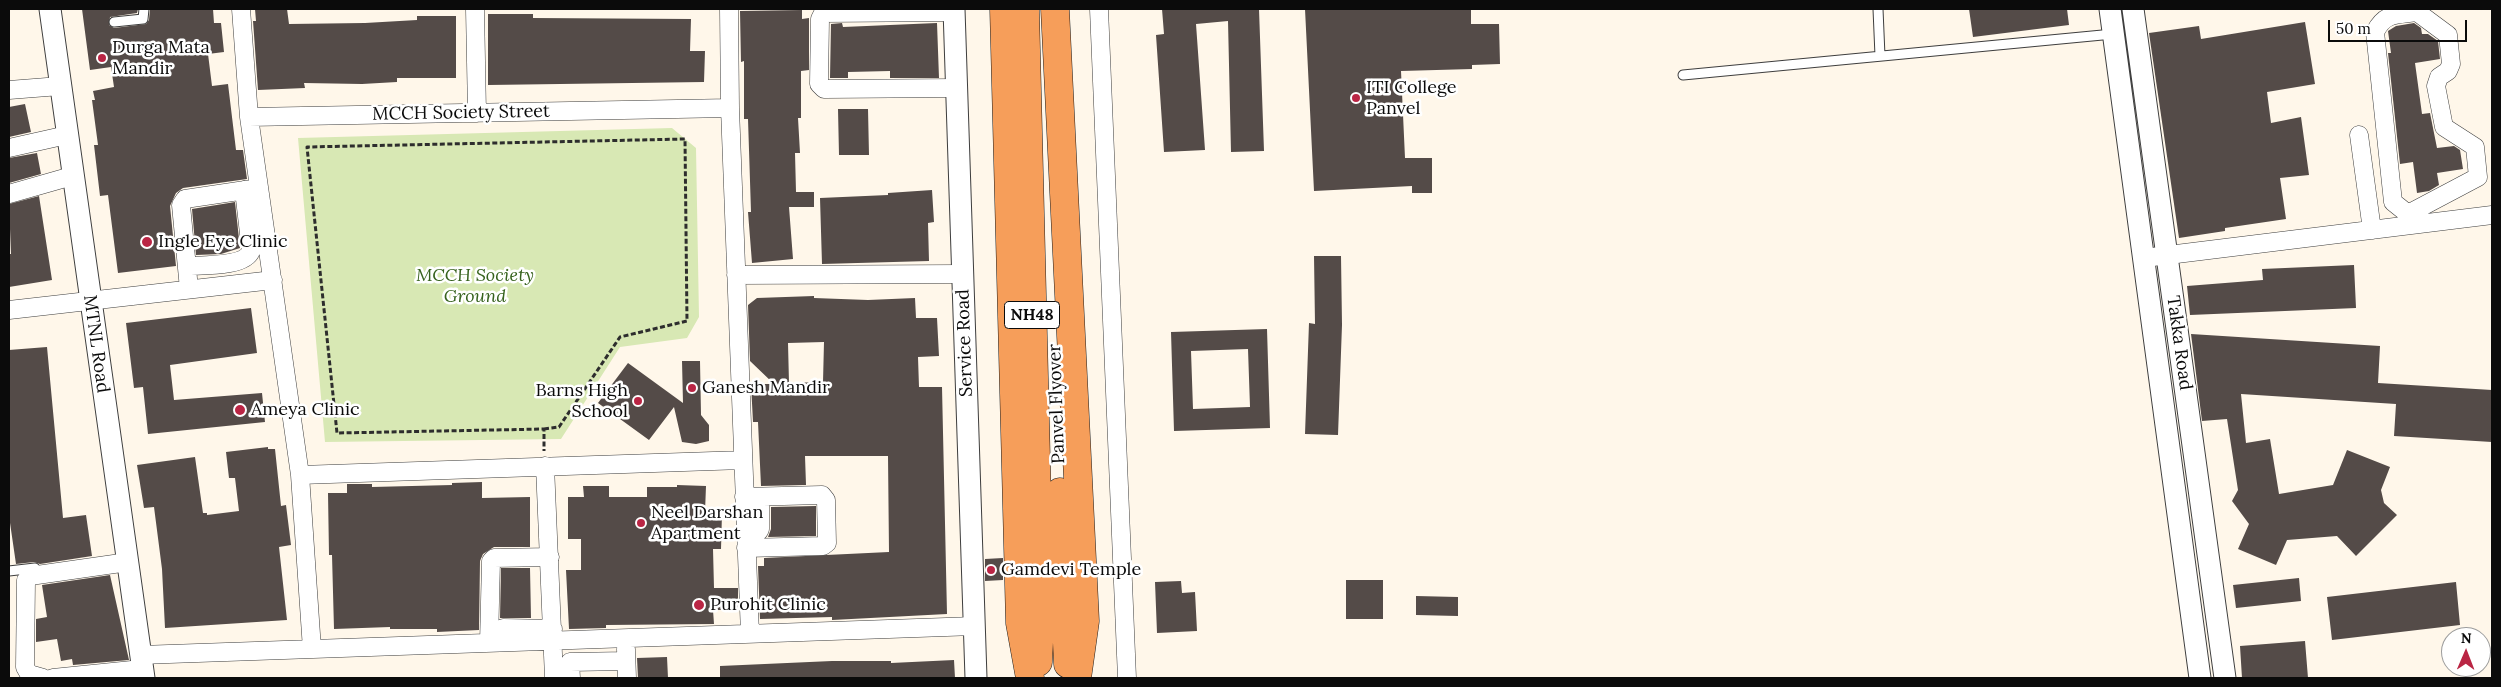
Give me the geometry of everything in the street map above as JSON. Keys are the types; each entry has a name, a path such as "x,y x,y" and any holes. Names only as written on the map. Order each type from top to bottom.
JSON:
{"highway":[{"path":"1004,9 1020,623 1030,678"},
{"name":"Panvel Flyover","path":"1025,9 1052,622 1069,678"},
{"name":"Panvel Flyover","path":"1038,678 1052,622 1043,9"},
{"path":"1055,9 1085,621 1077,678"}],"street":[{"name":"MTNL Road","path":"50,9 89,300 128,559 142,667"},
{"path":"241,9 252,189 257,228 273,280 300,475 312,649"},
{"path":"475,9 477,113"},
{"path":"729,9 730,108 743,460 752,497 746,540 750,634"},
{"path":"1099,9 1127,678"},
{"path":"955,10 823,13 820,19 819,84 824,89 957,88"},
{"name":"Service Road","path":"955,10 976,678"},
{"name":"Takka Road","path":"2122,10 2168,255 2225,678"},
{"path":"2417,12 2448,34 2451,64 2448,71 2439,77 2436,86 2444,127 2474,147 2479,168 2478,177 2409,220 2394,202 2375,32 2381,21 2390,16 2417,12"},
{"name":"Takka Road","path":"2126,33 2144,258 2200,678"},
{"path":"9,90 60,86"},
{"name":"MCCH Society Street","path":"249,117 730,108"},
{"path":"9,142 66,133"},
{"path":"9,148 66,133"},
{"path":"2359,135 2372,230"},
{"path":"9,194 72,176"},
{"path":"189,289 181,205 185,199 252,189"},
{"path":"2144,258 2372,230 2409,220 2492,215"},
{"path":"187,266 246,260 251,251 257,228"},
{"path":"217,264 219,286"},
{"path":"736,275 963,274"},
{"path":"9,310 273,280"},
{"path":"300,475 743,460"},
{"path":"545,466 550,557 549,630 554,678"},
{"path":"746,540 823,546 827,543 826,500 822,495 752,497"},
{"path":"494,631 491,561 494,558 550,557"},
{"path":"42,678 30,674 25,667 26,580 30,576 128,559"},
{"path":"53,678 142,667 494,631 549,630 625,638 975,626"},
{"path":"549,630 570,670 627,670 625,638"}],"lane":[{"path":"114,22 143,19 144,9"},
{"path":"1878,9 1880,56"},
{"path":"2122,10 2138,9"},
{"path":"1683,75 2126,33"},
{"path":"9,571 128,559"}],"path":[{"path":"684,139 687,321 620,337 559,426 544,429 337,434 307,147 684,139"},
{"path":"544,429 545,466"}],"green space":[{"name":"MCCH Society Ground","path":"672,128 696,148 699,317 687,338 620,347 561,439 325,442 298,138"}],"building":[{"path":"82,9 138,9 137,13 110,17 109,25 114,28 146,24 149,20 150,9 213,9 214,23 221,23 224,52 208,54 212,86 228,84 236,150 243,150 247,179 183,188 176,193 170,206 176,266 118,273 108,195 100,196 94,145 98,145 92,100 95,100 93,91 114,87 111,67 90,70"},
{"path":"255,9 287,9 289,24 365,23 417,20 417,16 456,16 456,78 397,78 397,82 362,84 304,83 305,88 258,90 253,21 256,21"},
{"path":"1162,9 1259,9 1264,151 1231,152 1228,21 1196,24 1205,150 1164,152 1156,35 1164,34"},
{"name":"ITI College Panvel","path":"1305,9 1471,9 1471,24 1499,24 1500,64 1472,65 1472,69 1401,71 1405,158 1432,158 1432,193 1412,193 1412,186 1314,191"},
{"path":"1969,9 2067,9 2069,25 1973,37"},
{"path":"802,10 802,19 809,18 809,70 801,71 801,118 798,118 800,153 795,153 796,192 814,192 814,207 789,207 793,259 752,263 748,212 751,212 748,119 744,119 744,61 741,62 740,11"},
{"path":"488,14 533,14 533,18 691,19 690,51 705,51 704,82 488,85"},
{"path":"2305,22 2315,84 2267,92 2271,123 2301,117 2309,175 2280,178 2286,219 2225,228 2225,231 2179,238 2149,33 2199,26 2201,39"},
{"path":"842,23 843,27 937,23 939,78 890,78 890,71 848,72 848,78 830,78 831,24"},
{"path":"2414,23 2421,28 2422,34 2428,34 2438,41 2440,59 2415,63 2422,114 2430,113 2437,148 2454,146 2460,150 2463,169 2437,173 2439,185 2429,191 2417,193 2413,162 2400,164 2388,53 2391,53 2388,31 2396,26"},
{"path":"25,104 31,132 9,137 9,107"},
{"path":"838,109 868,109 869,155 839,155"},
{"path":"37,153 41,174 9,183 9,158"},
{"path":"932,190 934,222 928,223 929,261 822,264 820,198 888,195 888,193"},
{"path":"39,196 52,280 9,287 9,254 11,254 9,204"},
{"path":"235,202 240,248 221,254 196,255 192,209"},
{"path":"1314,256 1341,256 1342,325 1338,435 1305,434 1309,323 1315,324"},
{"path":"2354,265 2356,308 2190,315 2187,286 2263,280 2262,269"},
{"path":"814,296 814,298 868,300 915,298 916,318 937,318 939,356 918,357 919,387 942,387 947,614 832,620 832,617 760,619 758,566 764,566 764,558 889,552 888,456 805,456 806,485 761,486 758,422 753,422 751,384 774,384 750,361 748,305 757,298","holes":["824,342 823,382 789,383 788,343"]},
{"path":"251,308 257,353 170,365 174,400 262,393 265,422 148,434 143,387 134,388 126,323"},
{"path":"1267,329 1270,428 1174,431 1171,332","holes":["1248,349 1250,407 1193,409 1191,351"]},
{"path":"2191,334 2380,346 2378,383 2492,390 2492,442 2394,436 2396,404 2241,394 2246,443 2270,439 2279,494 2333,485 2347,450 2390,467 2381,490 2384,503 2397,515 2356,556 2337,536 2287,540 2276,565 2238,549 2249,524 2232,501 2238,490 2227,419 2202,421"},
{"path":"47,347 63,518 86,515 92,556 40,564 34,562 16,564 9,516 9,350"},
{"name":"Barns High School","path":"682,361 700,361 701,415 709,425 709,441 696,444 682,442 674,407 649,440 598,403 628,363 683,403"},
{"path":"268,447 268,449 275,449 281,506 286,505 291,545 279,547 287,620 165,628 162,569 154,507 144,508 137,465 195,457 203,513 207,513 207,515 239,511 235,478 229,478 226,452"},
{"path":"482,482 482,498 530,497 530,547 494,547 483,554 480,561 479,630 437,632 437,629 390,629 390,627 334,629 332,555 329,555 328,493 347,493 347,484 372,484 372,487 452,485 452,483"},
{"path":"677,485 706,486 705,512 722,513 721,549 713,549 714,588 738,588 738,610 713,610 714,624 606,625 606,628 569,629 566,570 581,570 581,539 568,539 568,497 584,497 583,486 609,486 609,497 647,497 647,487 677,487"},
{"path":"816,506 816,536 768,537 771,529 771,507"},
{"name":"Gamdevi Temple","path":"1003,558 1003,580 985,581 985,559"},
{"path":"501,568 530,568 531,618 500,618"},
{"path":"110,575 129,660 73,665 72,659 61,661 57,639 36,642 36,619 47,617 42,585"},
{"path":"2299,578 2301,601 2236,608 2233,585"},
{"path":"1346,580 1383,580 1383,619 1346,619"},
{"path":"1181,581 1182,593 1195,592 1197,631 1157,633 1155,582"},
{"path":"2456,582 2460,625 2332,640 2327,597"},
{"path":"1416,596 1458,597 1458,616 1416,615"},
{"path":"2305,641 2308,678 2242,678 2240,646"},
{"path":"667,657 668,678 638,678 637,658"},
{"path":"954,660 955,678 720,678 720,666 832,661 891,661 891,663"}],"place":[{"name":"Durga Mata Mandir","path":"102,58"},
{"name":"ITI College Panvel","path":"1356,98"},
{"name":"Ingle Eye Clinic","path":"147,242"},
{"name":"Ganesh Mandir","path":"692,388"},
{"name":"Barns High School","path":"638,401"},
{"name":"Ameya Clinic","path":"240,410"},
{"name":"Neel Darshan Apartment","path":"641,523"},
{"name":"Gamdevi Temple","path":"991,570"},
{"name":"Purohit Clinic","path":"699,605"}]}
